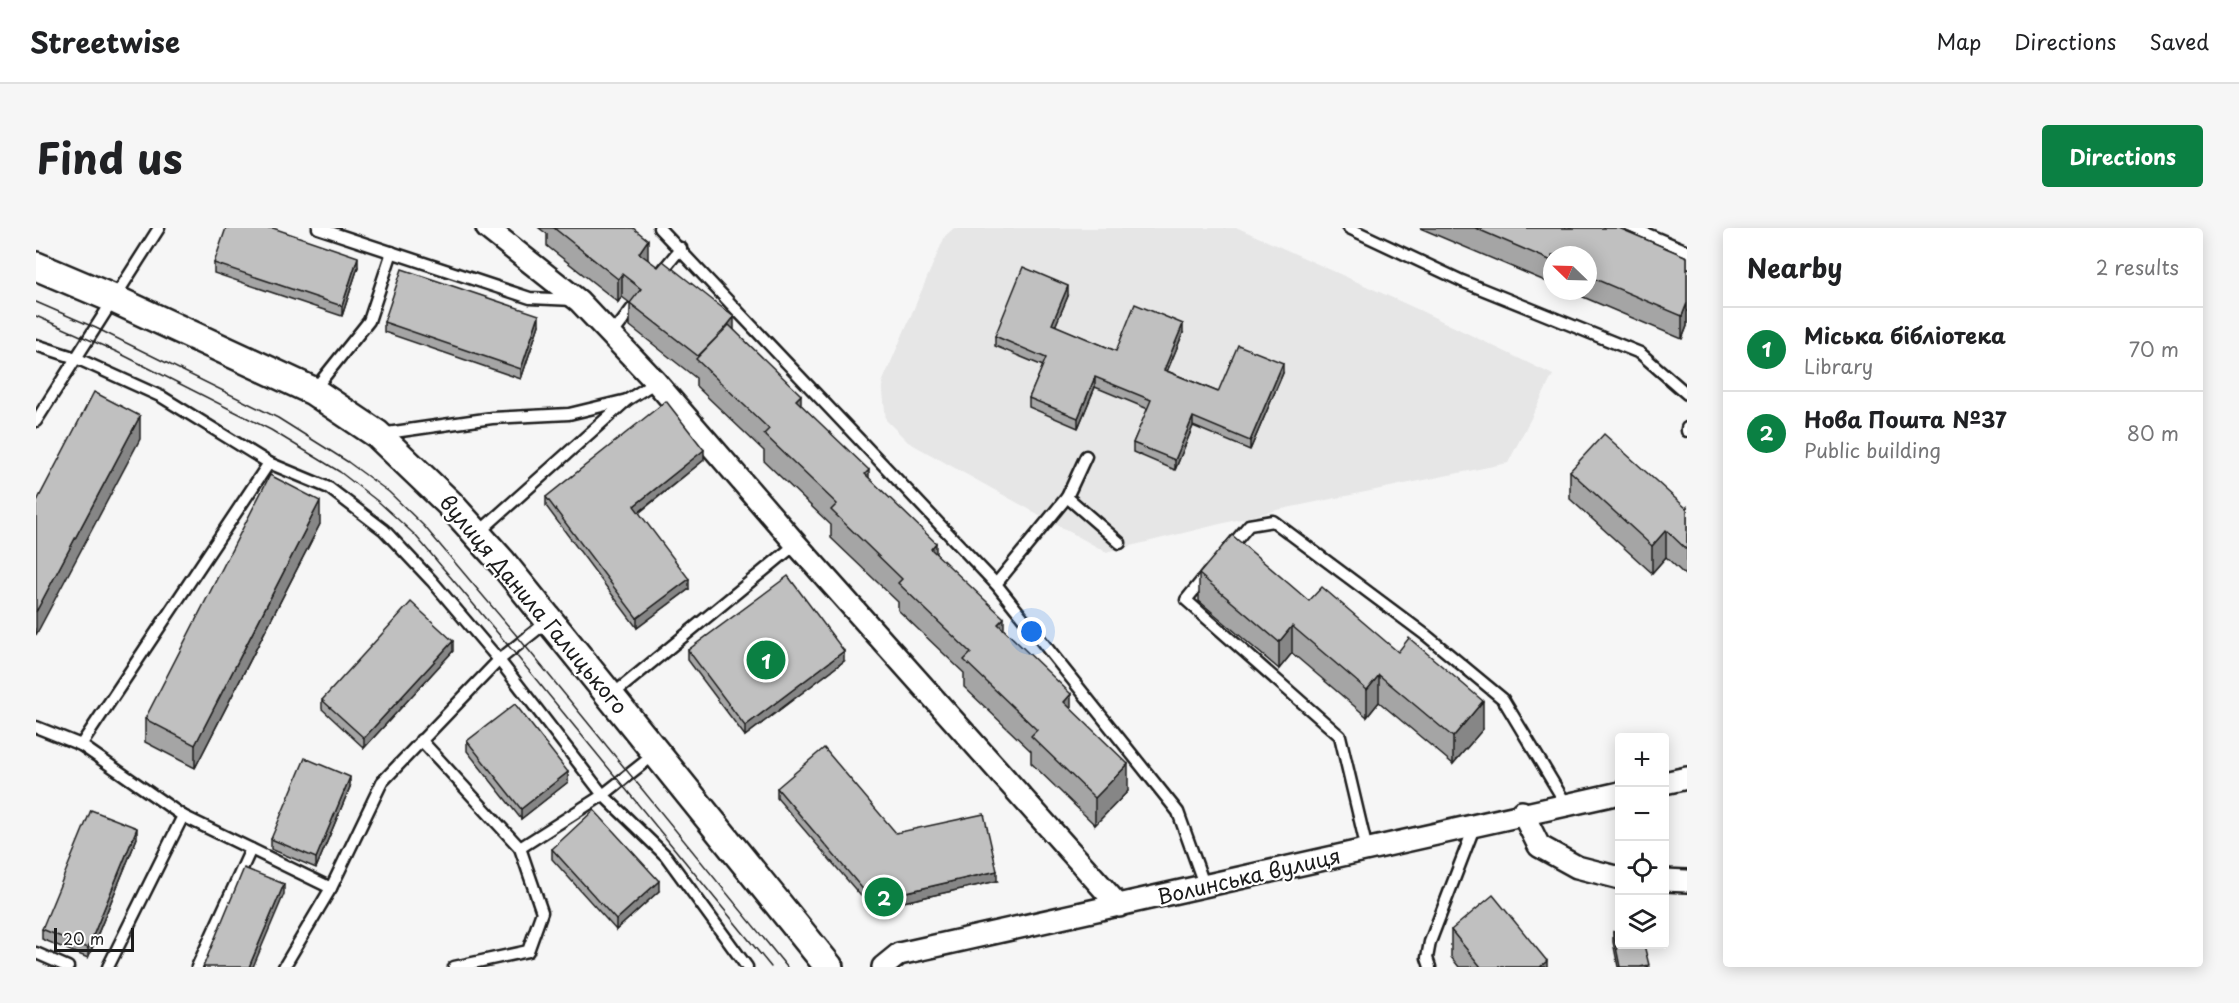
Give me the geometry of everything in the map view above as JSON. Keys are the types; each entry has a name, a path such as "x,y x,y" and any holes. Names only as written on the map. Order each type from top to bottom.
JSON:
{"street":[{"path":"488,228 579,300 612,334 1119,906"},
{"path":"1619,228 1687,257"},
{"name":"вулиця Данила Галицького","path":"36,266 114,299 313,391 376,434 449,503 477,535 549,620 829,967"},
{"path":"1669,782 1687,778"},
{"name":"Волинська вулиця","path":"883,967 899,954 1367,850 1522,812 1615,794"},
{"path":"1522,812 1539,846 1577,867 1615,877"},
{"path":"1669,880 1687,881"}],"lane":[{"path":"36,421 159,228"},
{"path":"318,228 530,298 579,300"},
{"path":"659,228 681,248 996,584 1178,812 1204,887"},
{"path":"1348,228 1462,281 1640,353 1687,394"},
{"path":"651,285 681,248"},
{"path":"313,391 369,321 392,252"},
{"path":"612,334 634,306"},
{"path":"36,345 76,358 162,397 268,463 329,488 384,530 432,580 499,660 603,795 666,856 747,967"},
{"path":"477,535 627,399 656,382"},
{"path":"376,434 492,418 569,414 627,399"},
{"path":"996,584 1067,497 1086,456"},
{"path":"81,745 268,463"},
{"path":"1067,497 1120,543"},
{"path":"1367,850 1340,736 1186,600 1249,525 1273,521 1427,636 1503,699 1566,804"},
{"path":"610,696 796,544"},
{"path":"284,967 331,888 381,782 499,660 549,620"},
{"path":"36,727 81,745 183,816 331,888"},
{"path":"422,741 520,848 542,912 528,951 454,967"},
{"path":"520,848 603,795 656,753"},
{"path":"108,967 183,816"},
{"path":"1430,967 1426,958 1431,942 1475,825"},
{"path":"197,967 251,849"},
{"path":"36,953 68,967"}],"shaded area":[{"path":"954,228 1238,228 1417,309 1553,375 1508,463 1277,510 1106,552 908,442 886,420 882,383 945,236"}],"building":[{"path":"226,228 273,228 358,257 342,306 214,263"},
{"path":"554,228 633,228 648,240 639,253 658,267 663,261 734,317 698,356 630,303 641,289 622,274 618,279"},
{"path":"1475,228 1619,228 1687,257 1687,303 1682,316 1597,280 1597,246 1543,246 1543,257"},
{"path":"1023,267 1068,286 1052,324 1116,351 1135,304 1183,324 1164,370 1218,392 1238,345 1283,363 1250,441 1193,417 1175,460 1133,443 1151,400 1095,377 1078,418 1029,398 1046,358 995,336"},
{"path":"402,269 539,315 521,369 384,322"},
{"path":"729,325 801,395 796,400 869,470 865,474 936,543 931,549 1004,618 998,624 1071,694 1064,702 1128,764 1095,798 1031,736 1037,730 964,660 971,653 898,583 902,579 831,510 837,504 764,434 769,429 696,359"},
{"path":"94,392 140,416 36,612 36,503"},
{"path":"666,401 704,450 634,506 689,579 637,618 546,497"},
{"path":"1604,434 1687,507 1687,550 1666,530 1652,546 1570,471"},
{"path":"270,475 320,501 195,745 145,719"},
{"path":"1232,535 1309,601 1322,587 1398,652 1409,638 1483,701 1453,737 1379,675 1367,690 1292,626 1279,642 1199,574"},
{"path":"788,576 844,651 745,726 688,650"},
{"path":"411,602 453,641 364,738 322,700"},
{"path":"515,704 568,772 521,809 467,741"},
{"path":"824,748 896,833 984,814 997,871 872,900 777,788"},
{"path":"305,758 350,777 316,858 271,839"},
{"path":"91,810 137,828 88,948 42,929"},
{"path":"594,810 659,881 616,920 552,849"},
{"path":"244,868 284,884 249,967 203,967"},
{"path":"1493,895 1547,961 1540,967 1481,967 1451,930"},
{"path":"1616,949 1645,949 1649,965 1620,967"}],"tram line":[{"path":"36,302 96,328 278,418 348,462 389,492 424,526 522,642 787,967"},
{"path":"36,316 117,352 271,430 340,472 380,503 415,535 512,650 771,967"}],"place":[{"name":"Міська бібліотека","path":"766,660"},
{"name":"Нова Пошта №37","path":"884,897"}]}
